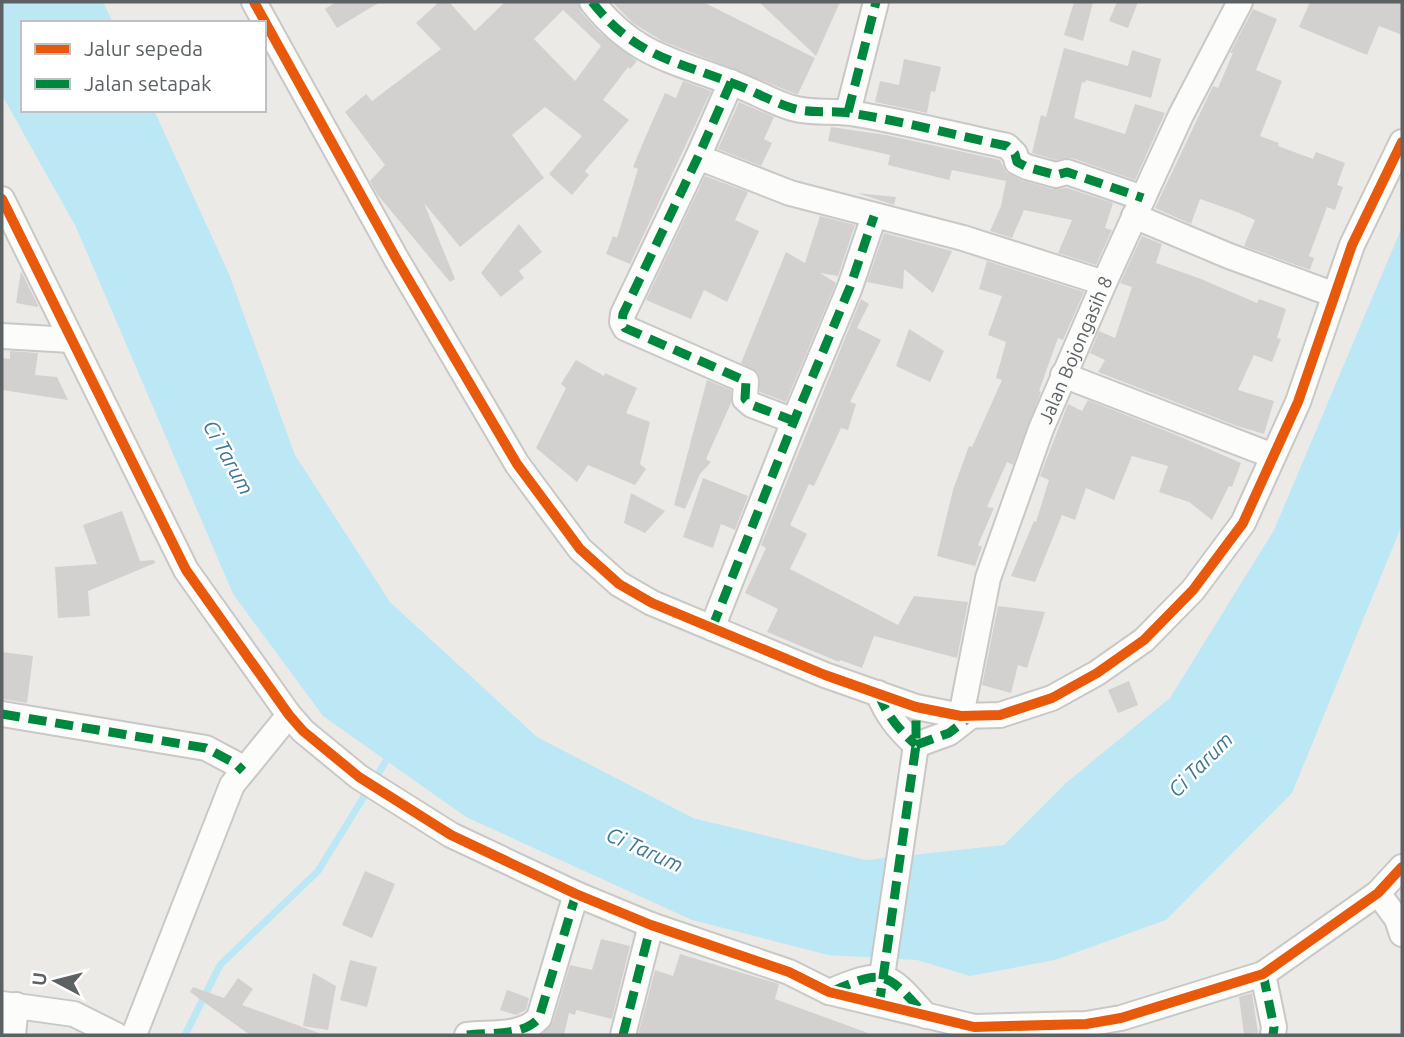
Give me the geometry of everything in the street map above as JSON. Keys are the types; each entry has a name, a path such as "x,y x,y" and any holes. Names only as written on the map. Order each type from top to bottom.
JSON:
{"street":[{"path":"254,2 265,21"},
{"path":"592,2 608,22 628,40 663,59 731,82 791,108 819,113 848,112 1007,146 1015,154 1017,162 1027,167 1056,175 1067,172 1229,256 1335,295"},
{"path":"848,112 876,2"},
{"name":"Jalan Bojongasih 8","path":"966,716 988,578 1032,454 1063,375 1138,207 1181,115 1240,2"},
{"path":"266,23 397,260 525,475 580,548 619,584 652,603 825,674 916,707 966,716 1000,715 1052,698 1097,673 1144,640 1193,590 1243,523 1298,402 1352,245 1402,142"},
{"path":"731,82 622,314 622,322 625,328 746,381 745,399 752,405 794,421"},
{"path":"698,157 790,192 963,238 1104,283"},
{"path":"2,199 186,570 303,731 369,783 452,835 576,894 651,925 789,972 829,992 974,1027 1086,1024 1121,1018 1263,974 1378,893 1402,867"},
{"path":"712,628 850,287 874,216"},
{"path":"2,336 71,340"},
{"path":"1063,375 1273,456"},
{"path":"878,693 895,726 916,745"},
{"path":"2,714 206,748 236,764 243,771"},
{"path":"134,1035 232,785 289,715"},
{"path":"916,745 949,733 966,716"},
{"path":"882,976 916,745"},
{"path":"1378,893 1397,919 1402,934"},
{"path":"467,1035 506,1034 534,1025 539,1018 576,894"},
{"path":"623,1035 651,925"},
{"path":"1263,974 1274,1027 1273,1035"},
{"path":"829,992 882,976 898,985 926,1016"},
{"path":"13,1035 9,1004 74,1014 116,1035"}],"water":[{"name":"Ci Tarum","path":"2,2 103,2 112,21 21,21 21,112 155,112 229,274 295,455 390,602 537,737 693,818 866,860 1004,845 1067,782 1170,698 1274,530 1402,227 1402,525 1292,793 1166,920 1055,960 970,976 917,960 828,955 692,920 466,817 323,716 233,594 76,227 2,95"}],"building":[{"path":"336,2 380,2 337,28 325,9"},
{"path":"439,2 449,2 475,31 505,2 578,2 581,12 598,31 637,61 630,69 628,67 603,100 629,120 585,171 589,175 572,195 549,174 582,136 545,107 512,135 544,178 460,247 424,203 455,279 450,282 377,194 370,181 385,165 345,112 366,94 372,101 441,49 416,23","holes":["563,10 601,46 575,81 534,39"]},
{"path":"612,2 703,2 815,58 796,94 662,41 633,23"},
{"path":"759,2 840,2 816,56"},
{"path":"1074,2 1093,2 1083,41 1064,35"},
{"path":"1117,2 1138,2 1128,28 1109,21"},
{"path":"1310,2 1402,2 1402,35 1379,26 1367,55 1299,27"},
{"path":"1253,9 1277,19 1256,70 1282,81 1260,136 1313,159 1316,152 1345,163 1337,185 1343,187 1335,210 1327,207 1309,256 1314,258 1310,270 1244,246 1255,220 1237,212 1200,199 1191,224 1155,208 1213,86 1218,88 1233,53 1230,53"},
{"path":"1064,48 1128,66 1132,50 1161,59 1151,98 1086,80 1085,83 1082,82 1074,118 1125,134 1135,104 1165,113 1135,180 1072,158 1056,160 1032,153 1041,115 1046,117"},
{"path":"904,59 941,67 935,92 931,91 927,113 875,102 880,81 899,85"},
{"path":"683,81 711,91 630,264 606,254 613,236 617,238 638,169 633,167 665,93 676,98"},
{"path":"739,102 774,117 764,139 772,143 761,166 718,149"},
{"path":"831,127 886,135 1000,160 1006,172 1021,180 1052,189 1067,188 1113,203 1105,228 1112,230 1096,265 1058,253 1072,220 1024,210 1012,238 990,231 1001,206 1006,181 952,170 949,180 888,165 890,155 828,141"},
{"path":"705,176 748,192 735,220 759,231 727,302 704,290 691,319 646,300"},
{"path":"857,193 896,197 894,205"},
{"path":"820,216 855,225 838,276 820,273 836,283 786,402 760,392 758,373 741,363 786,252 805,263"},
{"path":"519,224 542,252 519,271 524,278 501,297 481,273"},
{"path":"884,233 952,251 933,293 904,269 903,289 867,282"},
{"path":"1142,236 1162,244 1156,263 1257,303 1259,299 1286,309 1277,338 1281,339 1272,362 1254,355 1238,390 1274,401 1264,434 1098,372 1105,360 1090,353 1099,331 1115,338 1132,287 1120,283"},
{"path":"987,261 1084,292 1063,340 1058,338 1013,465 1007,462 987,507 994,508 978,545 982,547 975,566 937,556 953,490 969,446 972,447 1002,380 996,378 1006,342 988,335 1002,296 979,289"},
{"path":"21,271 38,305 38,307 16,303"},
{"path":"861,299 869,304 857,328 881,340 850,402 856,404 848,430 841,428 814,486 809,484 790,525 807,534 790,569 898,625 914,596 968,602 957,658 874,636 862,668 840,660 839,662 767,632 778,609 745,593 766,548 761,545"},
{"path":"909,329 944,351 930,382 896,366"},
{"path":"10,351 38,353 35,375 57,377 68,400 2,390 2,358 10,359"},
{"path":"576,360 604,376 605,373 637,388 626,413 650,422 640,464 646,469 635,485 588,465 577,482 536,448 566,388 561,384"},
{"path":"707,380 731,390 731,403 706,459 711,462 700,474 685,509 674,505"},
{"path":"1088,400 1241,463 1232,487 1229,486 1212,520 1189,502 1159,492 1168,466 1132,456 1114,500 1086,488 1075,520 1062,515 1035,582 1011,576 1034,521 1036,522 1049,480 1040,476 1068,404 1082,411"},
{"path":"703,478 748,496 735,530 721,524 713,548 683,537"},
{"path":"631,493 665,511 645,533 624,523"},
{"path":"122,511 140,561 154,560 155,563 88,591 90,616 58,618 55,567 97,564 83,525"},
{"path":"998,606 1045,612 1027,668 1018,665 1011,693 982,685"},
{"path":"2,652 33,656 27,703 2,699"},
{"path":"1129,681 1138,705 1118,713 1108,690"},
{"path":"365,871 395,884 372,938 342,925"},
{"path":"601,939 630,946 612,1019 576,1010 575,1015 569,1013 564,1035 542,1035 553,1022 570,965 592,970"},
{"path":"680,954 779,984 775,999 868,1035 638,1035 655,970 673,976"},
{"path":"350,960 377,967 367,1007 340,1000"},
{"path":"313,973 336,986 328,1030 303,1026"},
{"path":"238,978 253,989 242,1005 319,1033 318,1035 250,1035 190,992 193,987 224,998"},
{"path":"507,990 529,998 526,1010 516,1015 500,1010"},
{"path":"1252,993 1258,1033 1244,1035 1239,997"}],"waterway":[{"path":"185,1035 220,965 318,871 391,753"}],"marked path":[{"path":"592,2 608,20 639,45 673,62 784,105 806,111 870,116 1007,146 1015,154 1017,162 1027,167 1056,175 1067,172 1143,198"},
{"path":"848,112 876,2"},
{"path":"731,82 623,314 622,322 625,328 746,381 745,399 752,405 794,421"},
{"path":"712,628 850,287 874,216"},
{"path":"878,693 894,721 916,745"},
{"path":"879,1006 916,745 916,707"},
{"path":"2,714 206,748 236,764 243,771"},
{"path":"916,745 949,733 971,716"},
{"path":"467,1035 515,1031 539,1018 576,894"},
{"path":"623,1035 651,925"},
{"path":"1263,974 1274,1027 1273,1035"},
{"path":"833,991 864,979 884,978 901,990 924,1014"}],"cycle path":[{"path":"254,2 265,21"},
{"path":"266,24 397,260 517,464 580,549 619,584 652,603 825,675 916,707 961,716 1000,715 1052,698 1097,673 1144,640 1193,590 1243,523 1298,402 1352,245 1402,142"},
{"path":"2,199 186,570 303,731 359,777 451,835 576,894 651,925 789,972 829,992 974,1027 1086,1024 1121,1018 1263,974 1378,893 1402,867"}]}
